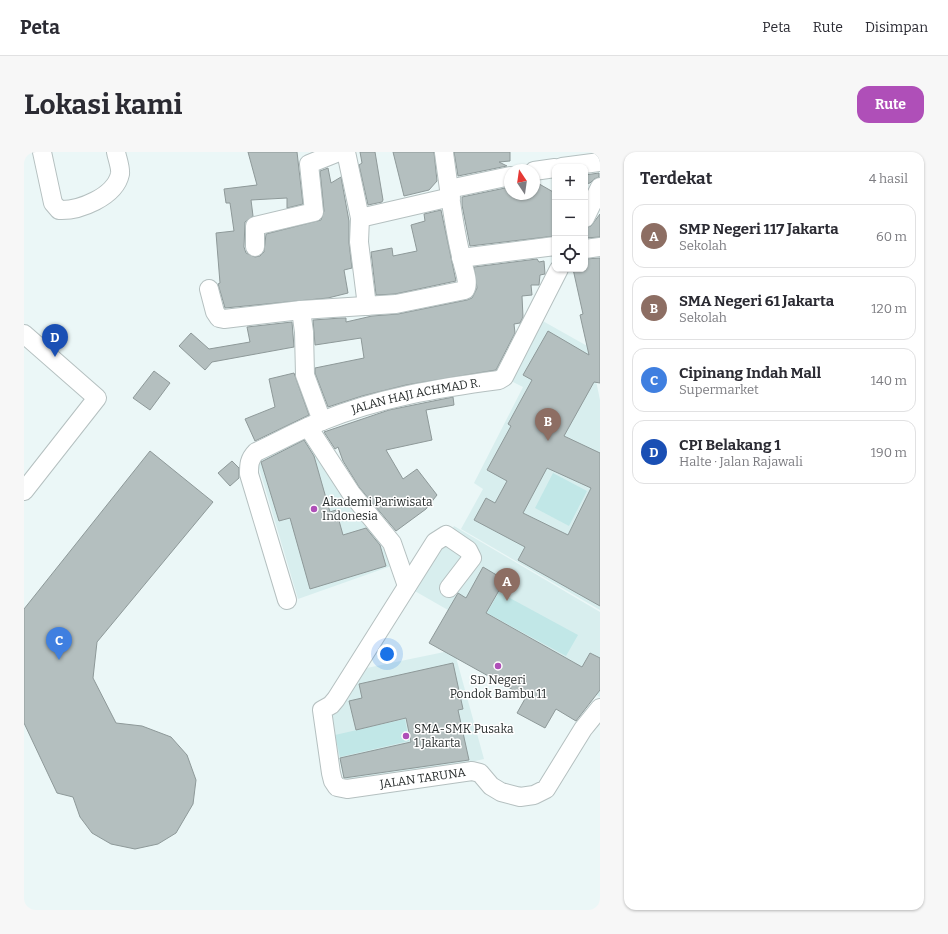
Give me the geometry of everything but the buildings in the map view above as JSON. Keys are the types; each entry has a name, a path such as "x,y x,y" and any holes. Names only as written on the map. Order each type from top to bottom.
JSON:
{"street":[{"path":"42,152 53,203 59,210 65,211 101,199 113,188 120,173 116,152"},
{"path":"256,247 255,226 314,212 309,164 339,152"},
{"path":"346,152 360,218 359,242 367,306"},
{"path":"209,289 215,312 219,318 224,319 301,310 396,304 466,290 467,281 461,258 444,153"},
{"path":"585,164 600,162"},
{"path":"540,170 552,168"},
{"path":"360,218 504,178"},
{"path":"588,212 600,187"},
{"path":"461,258 552,246"},
{"path":"588,249 600,247"},
{"name":"JALAN HAJI ACHMAD R.","path":"315,424 405,395 499,380 504,377 557,272"},
{"path":"301,310 304,332 305,375 315,424 351,493 392,543 407,586"},
{"path":"24,334 97,398 24,492"},
{"path":"287,600 249,474 250,459 256,452 315,424"},
{"path":"407,586 435,542 446,535 468,550 472,558 449,588"},
{"name":"JALAN TARUNA","path":"407,586 336,699 331,705 322,710 331,773 333,781 337,787 348,789 472,771 480,774 491,786 500,792 520,797 534,795 546,789 583,730 600,708"}],"shaded area":[{"path":"541,320 589,347 600,400 600,610 461,529 483,489 474,483 523,387 509,380"},
{"name":"Akademi Pariwisata Indonesia","path":"308,436 394,565 298,599 255,454"},
{"path":"553,473 587,491 569,526 535,508"},
{"path":"454,526 600,612 600,697 413,590"},
{"path":"499,592 578,635 566,656 487,613"},
{"name":"SMA-SMK Pusaka 1 Jakarta","path":"454,650 484,759 346,790 329,712 357,670"},
{"path":"405,719 409,741 340,757 335,735"}],"place":[{"name":"CPI Belakang 1","path":"55,357"},
{"name":"SMA Negeri 61 Jakarta","path":"548,441"},
{"name":"Akademi Pariwisata Indonesia","path":"314,509"},
{"name":"SMP Negeri 117 Jakarta","path":"507,601"},
{"name":"Cipinang Indah Mall","path":"59,660"},
{"name":"SD Negeri Pondok Bambu 11","path":"498,666"},
{"name":"SMA-SMK Pusaka 1 Jakarta","path":"406,736"}]}
